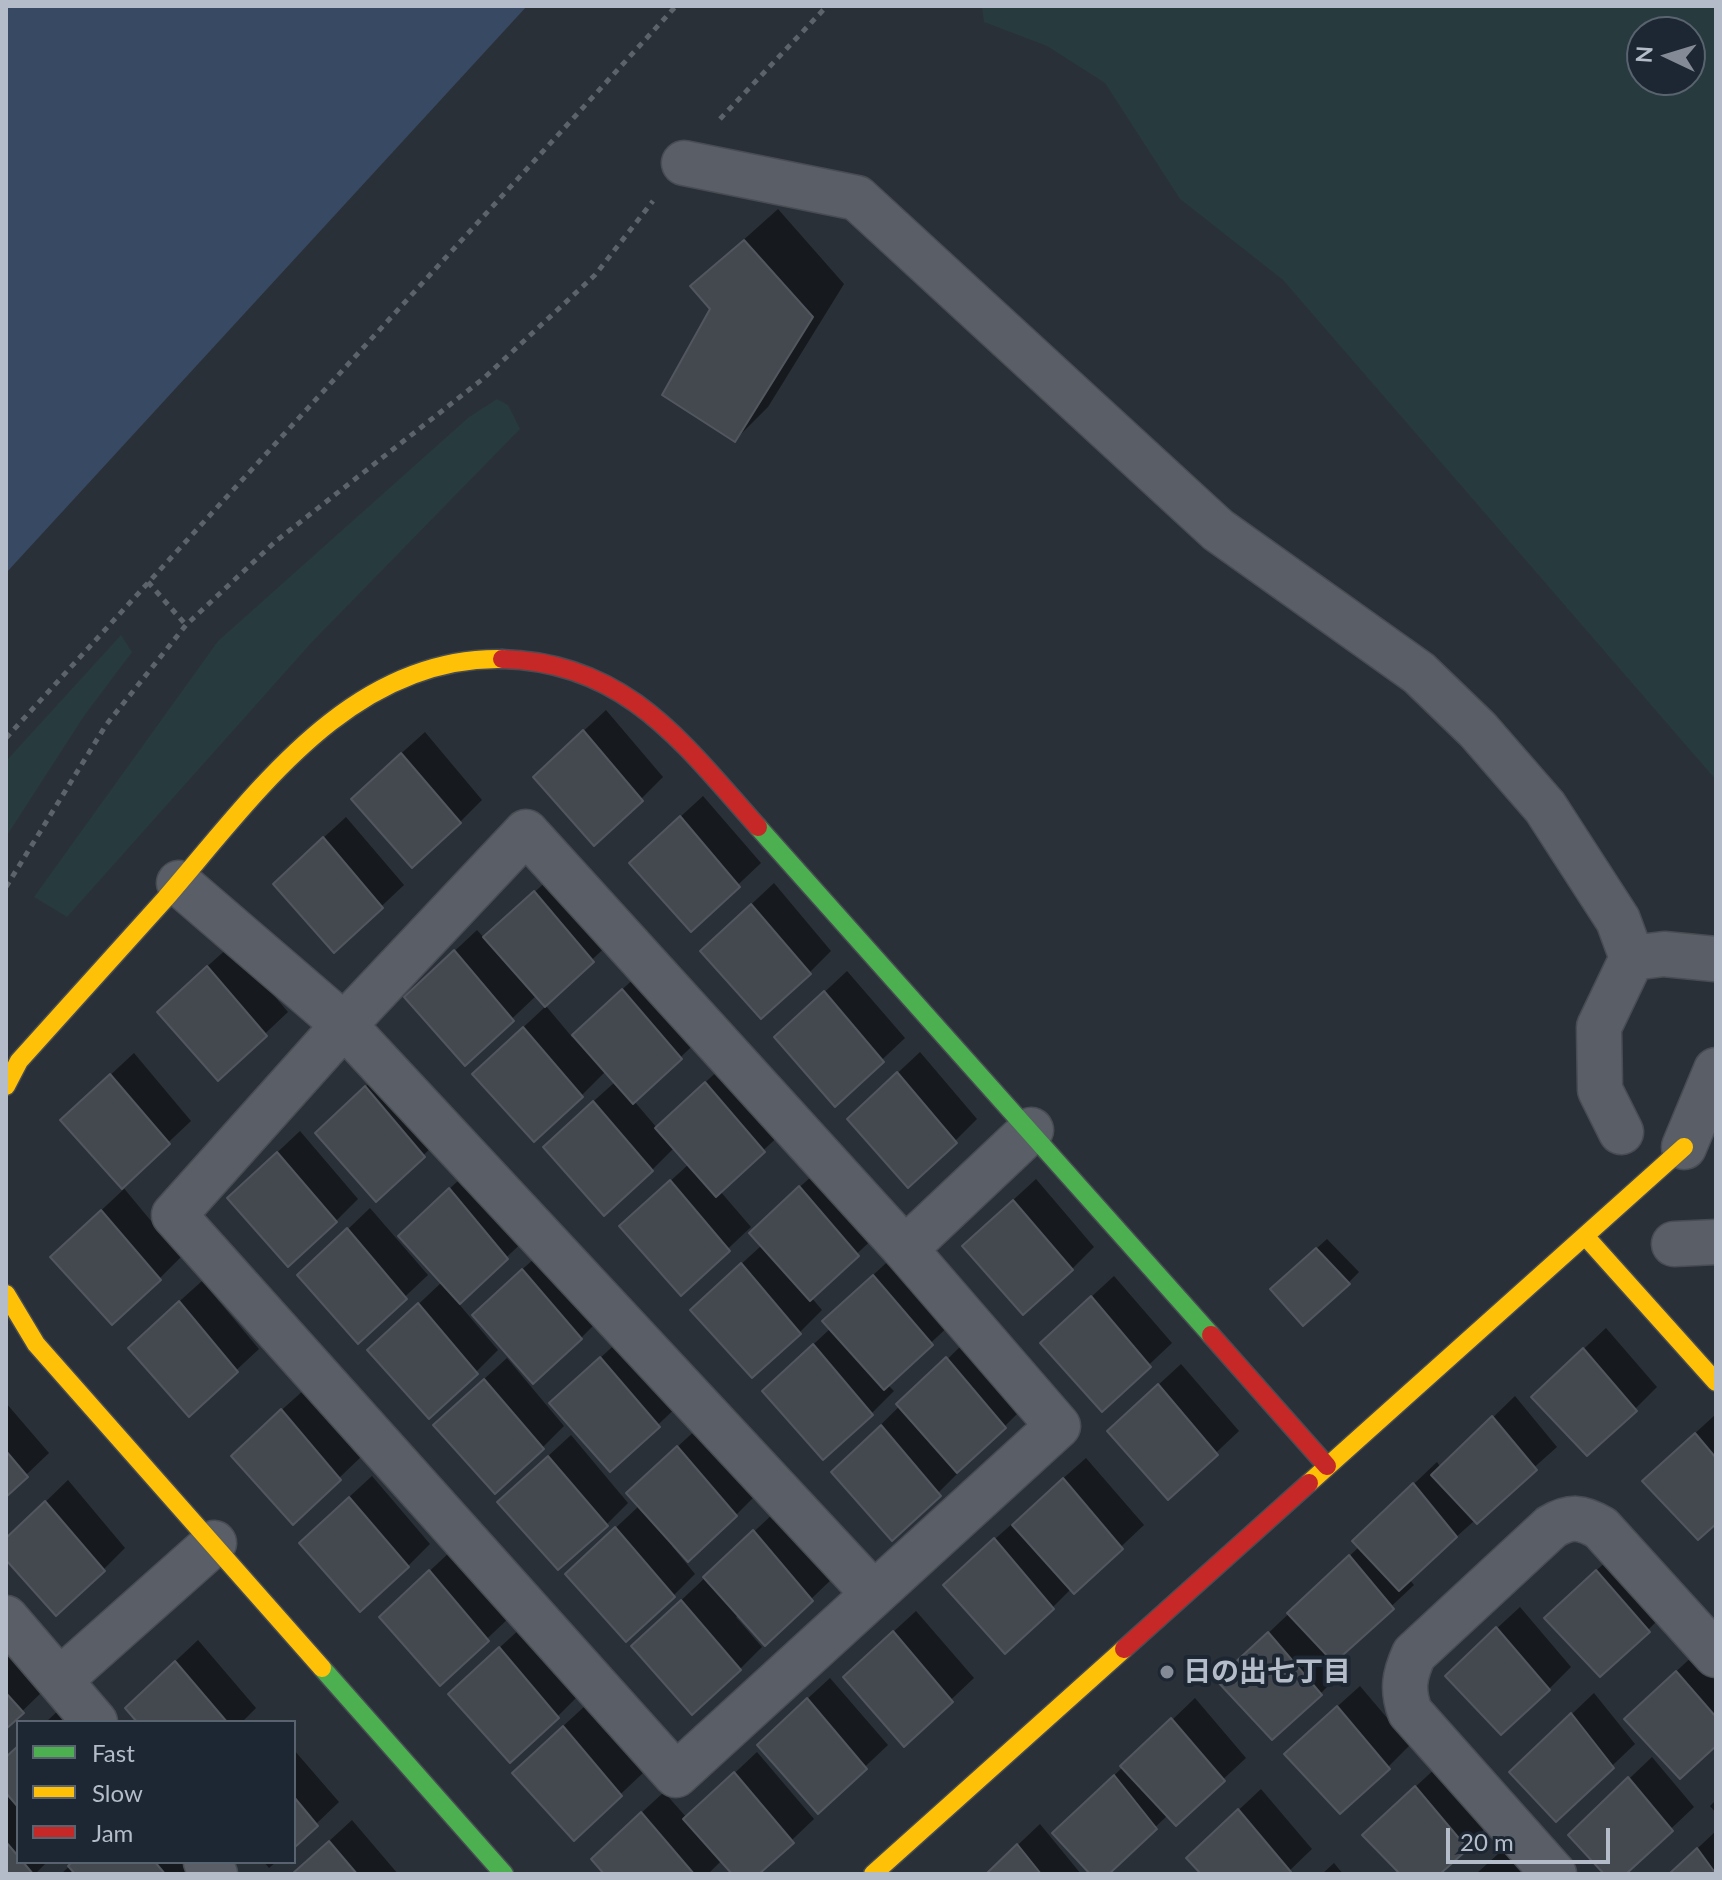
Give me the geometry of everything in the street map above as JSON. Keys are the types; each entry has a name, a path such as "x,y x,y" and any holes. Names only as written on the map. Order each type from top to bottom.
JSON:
{"street":[{"path":"684,163 857,198 1218,530 1419,673 1478,730 1545,807 1618,920 1632,958 1599,1027 1600,1090 1621,1132"},
{"path":"6,1086 19,1061 294,752 379,685 420,668 463,659 508,657 588,673 653,711 672,730 1327,1466"},
{"path":"526,832 905,1249 1058,1426 676,1775 174,1215 344,1025 526,832"},
{"path":"179,883 344,1025 873,1593"},
{"path":"1632,958 1664,954 1715,959"},
{"path":"873,1874 1586,1237 1700,1144 1716,1070"},
{"path":"905,1249 1031,1130"},
{"path":"1586,1237 1716,1382"},
{"path":"6,1294 36,1344 504,1874"},
{"path":"1554,1874 1410,1712 1403,1694 1406,1672 1414,1654 1551,1527 1566,1518 1584,1518 1601,1528 1716,1655"},
{"path":"61,1679 214,1543"},
{"path":"6,1618 93,1720"}],"path":[{"path":"6,738 676,6"},
{"path":"6,887 106,725 186,625 276,541 484,378 595,275 740,95 827,6"},
{"path":"148,582 186,625"}],"green space":[{"path":"982,6 1716,6 1716,780 1283,280 1180,199 1105,83 1047,46 984,22"},
{"path":"497,399 508,405 520,429 312,642 67,917 34,897 218,641 469,417"},
{"path":"121,635 132,652 84,716 6,837 6,761"}],"water":[{"path":"6,6 527,6 6,573"}],"building":[{"path":"744,240 813,317 735,442 662,395 710,309 690,286"},
{"path":"583,730 643,801 594,846 533,777"},
{"path":"401,753 461,823 412,868 351,799"},
{"path":"680,816 740,887 691,932 629,863"},
{"path":"323,837 383,908 334,953 273,884"},
{"path":"534,891 594,962 545,1007 483,937"},
{"path":"751,904 811,974 761,1019 700,951"},
{"path":"454,950 514,1021 465,1066 404,997"},
{"path":"207,966 267,1036 218,1081 157,1012"},
{"path":"622,989 682,1059 633,1104 572,1035"},
{"path":"824,991 884,1062 835,1107 774,1037"},
{"path":"523,1027 583,1097 534,1142 472,1074"},
{"path":"897,1072 957,1143 908,1188 847,1119"},
{"path":"110,1074 170,1144 122,1189 60,1120"},
{"path":"705,1082 765,1152 716,1197 655,1128"},
{"path":"365,1086 425,1157 376,1202 315,1133"},
{"path":"593,1101 653,1171 604,1216 543,1147"},
{"path":"277,1152 337,1222 288,1267 227,1198"},
{"path":"670,1180 730,1251 681,1296 619,1226"},
{"path":"799,1186 859,1256 810,1301 749,1233"},
{"path":"449,1188 508,1259 460,1304 398,1236"},
{"path":"1013,1200 1073,1270 1023,1315 962,1246"},
{"path":"101,1210 161,1280 112,1325 50,1257"},
{"path":"347,1228 407,1299 358,1344 297,1275"},
{"path":"1316,1248 1350,1284 1303,1326 1270,1289"},
{"path":"741,1263 801,1334 752,1378 690,1310"},
{"path":"522,1269 582,1339 533,1384 472,1315"},
{"path":"873,1275 933,1345 884,1390 822,1321"},
{"path":"1091,1296 1151,1367 1102,1412 1040,1343"},
{"path":"179,1301 238,1372 189,1417 128,1348"},
{"path":"418,1303 478,1374 429,1419 367,1350"},
{"path":"813,1344 873,1415 823,1460 762,1391"},
{"path":"1583,1348 1637,1411 1587,1456 1531,1397"},
{"path":"600,1357 660,1427 610,1472 549,1403"},
{"path":"946,1357 1006,1428 957,1473 896,1404"},
{"path":"484,1379 544,1449 495,1494 433,1425"},
{"path":"1158,1384 1218,1455 1168,1500 1107,1431"},
{"path":"281,1409 341,1480 293,1525 231,1456"},
{"path":"1492,1416 1537,1470 1477,1524 1431,1475"},
{"path":"881,1425 941,1496 892,1541 831,1472"},
{"path":"1695,1433 1716,1458 1716,1524 1698,1540 1642,1481"},
{"path":"677,1446 737,1516 688,1562 626,1493"},
{"path":"6,1451 28,1477 6,1497"},
{"path":"548,1456 608,1526 558,1570 497,1502"},
{"path":"1063,1478 1123,1549 1074,1594 1012,1525"},
{"path":"1413,1483 1457,1537 1399,1591 1352,1541"},
{"path":"349,1497 409,1567 360,1612 299,1543"},
{"path":"45,1501 105,1571 56,1616 6,1560 6,1538"},
{"path":"615,1527 675,1597 626,1642 565,1574"},
{"path":"753,1530 813,1601 765,1646 703,1577"},
{"path":"994,1538 1054,1609 1005,1654 943,1585"},
{"path":"1349,1555 1394,1609 1334,1663 1287,1613"},
{"path":"429,1570 489,1641 440,1686 379,1617"},
{"path":"1596,1570 1650,1632 1600,1677 1544,1618"},
{"path":"681,1600 741,1670 692,1715 631,1646"},
{"path":"1496,1627 1550,1690 1501,1735 1445,1676"},
{"path":"893,1631 953,1702 904,1747 843,1677"},
{"path":"1268,1632 1322,1695 1272,1740 1216,1680"},
{"path":"499,1647 559,1718 510,1763 448,1694"},
{"path":"175,1661 225,1720 135,1720 125,1708"},
{"path":"1676,1671 1716,1717 1716,1746 1680,1779 1624,1719"},
{"path":"6,1693 24,1713 6,1729"},
{"path":"807,1698 867,1769 818,1814 757,1745"},
{"path":"1337,1706 1390,1769 1340,1814 1284,1754"},
{"path":"1571,1713 1614,1768 1556,1822 1509,1772"},
{"path":"1171,1718 1225,1781 1176,1826 1120,1766"},
{"path":"563,1726 622,1796 574,1841 512,1773"},
{"path":"16,1748 16,1805 6,1793 6,1757"},
{"path":"734,1772 794,1843 759,1874 732,1874 683,1819"},
{"path":"1114,1775 1157,1829 1109,1874 1090,1874 1052,1833"},
{"path":"1628,1777 1673,1831 1626,1874 1604,1874 1568,1835"},
{"path":"1415,1786 1468,1849 1440,1874 1400,1874 1362,1835"},
{"path":"296,1799 318,1826 296,1846"},
{"path":"1238,1809 1291,1872 1289,1874 1201,1874 1186,1858"},
{"path":"641,1812 694,1874 604,1874 591,1859"},
{"path":"329,1841 357,1874 292,1874"},
{"path":"6,1842 16,1854 16,1864 25,1864 33,1874 6,1874"},
{"path":"1017,1844 1041,1874 986,1874"},
{"path":"1697,1848 1716,1874 1669,1874"},
{"path":"157,1864 165,1874 75,1874 68,1866"}],"traffic: fast":[{"path":"758,827 1211,1335"},
{"path":"322,1668 504,1874"}],"traffic: slow":[{"path":"6,1086 19,1061 165,899 234,817 310,739 352,706 398,681 448,664 502,659"},
{"path":"1309,1483 1684,1147"},
{"path":"1586,1237 1716,1382"},
{"path":"6,1294 36,1344 322,1668"},
{"path":"873,1874 1124,1649"}],"traffic: jam":[{"path":"502,659 546,664 584,675 618,691 677,738 758,827"},
{"path":"1211,1335 1327,1466"},
{"path":"1124,1649 1309,1483"}],"place":[{"name":"日の出七丁目","path":"1167,1672"}]}
